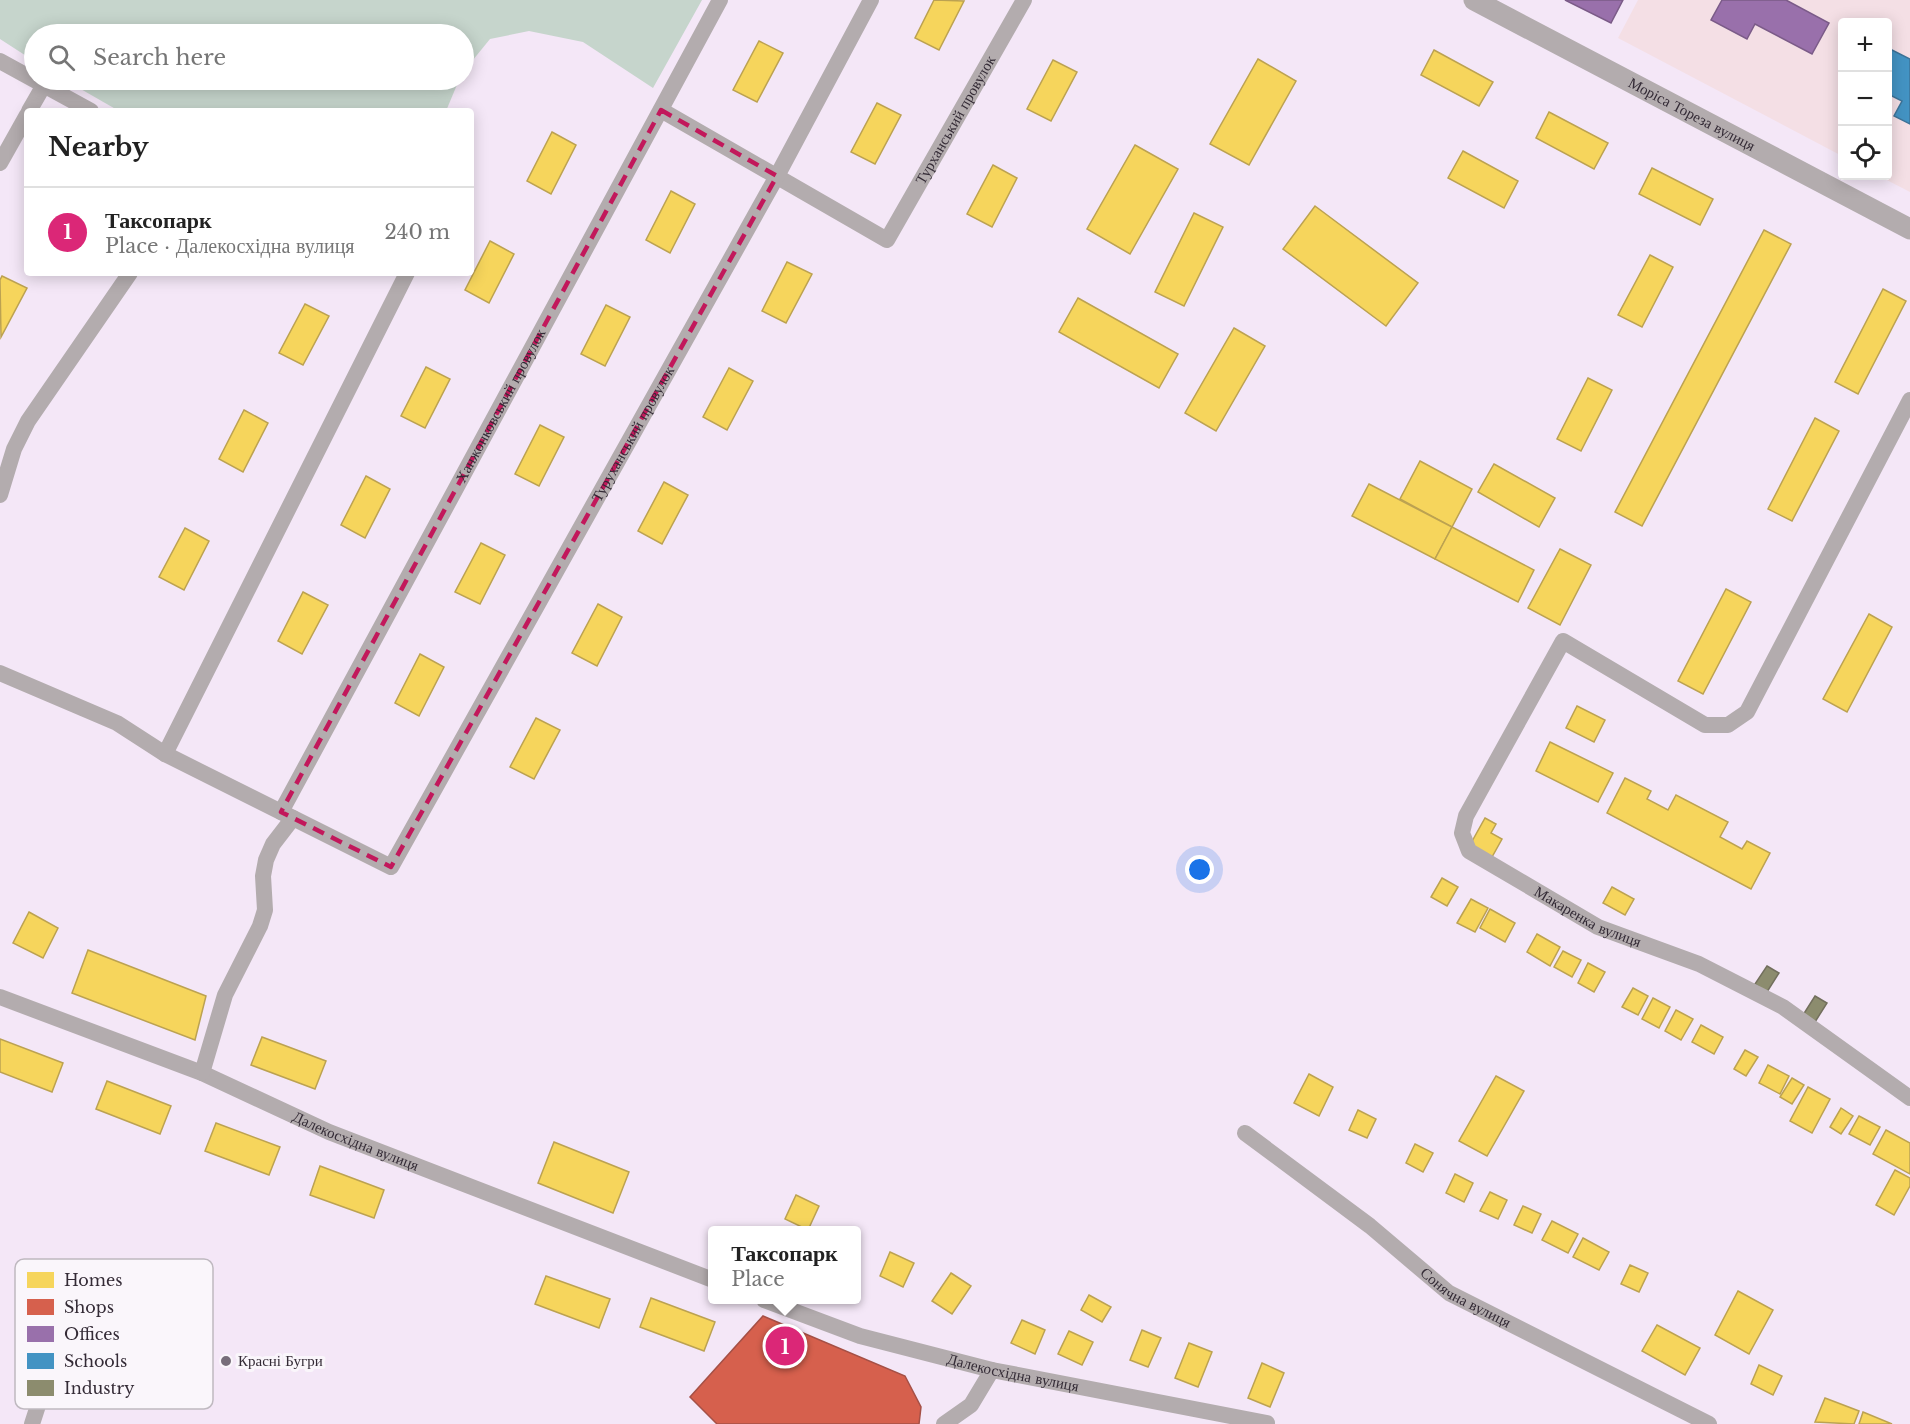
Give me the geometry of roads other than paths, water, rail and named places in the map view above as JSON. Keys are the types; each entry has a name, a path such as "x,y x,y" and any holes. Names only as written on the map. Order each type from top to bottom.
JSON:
{"street":[{"name":"Ханжонковський провулок","path":"202,1073 225,994 260,926 264,910 263,876 266,860 287,815 720,0"},
{"name":"Туруханський провулок","path":"287,815 391,867 777,176 871,0"},
{"name":"Турханський провулок","path":"777,176 887,240 1024,0"},
{"name":"Моріса Тореза вулиця","path":"1474,0 1910,229"},
{"path":"0,61 24,74"},
{"path":"31,108 41,90"},
{"path":"53,90 86,108"},
{"path":"661,110 777,176"},
{"path":"0,163 24,120"},
{"path":"0,495 14,449 28,421 128,276"},
{"path":"165,754 405,276"},
{"name":"Макаренка вулиця","path":"1910,399 1747,712 1728,725 1705,725 1563,641 1466,816 1462,834 1469,851 1598,927 1699,964 1783,1007 1910,1098"},
{"path":"0,673 117,723 165,754 287,815"},
{"name":"Далекосхідна вулиця","path":"0,998 202,1073 329,1132 708,1278"},
{"name":"Сонячна вулиця","path":"1245,1133 1370,1226 1449,1293 1709,1424"},
{"name":"Далекосхідна вулиця","path":"777,1304 860,1336 992,1370 1266,1423"},
{"path":"944,1424 971,1405 992,1370"},
{"path":"32,1424 37,1409"}],"place":[{"name":"Таксопарк","path":"785,1346"},
{"name":"Красні Бугри","path":"226,1361"}]}
